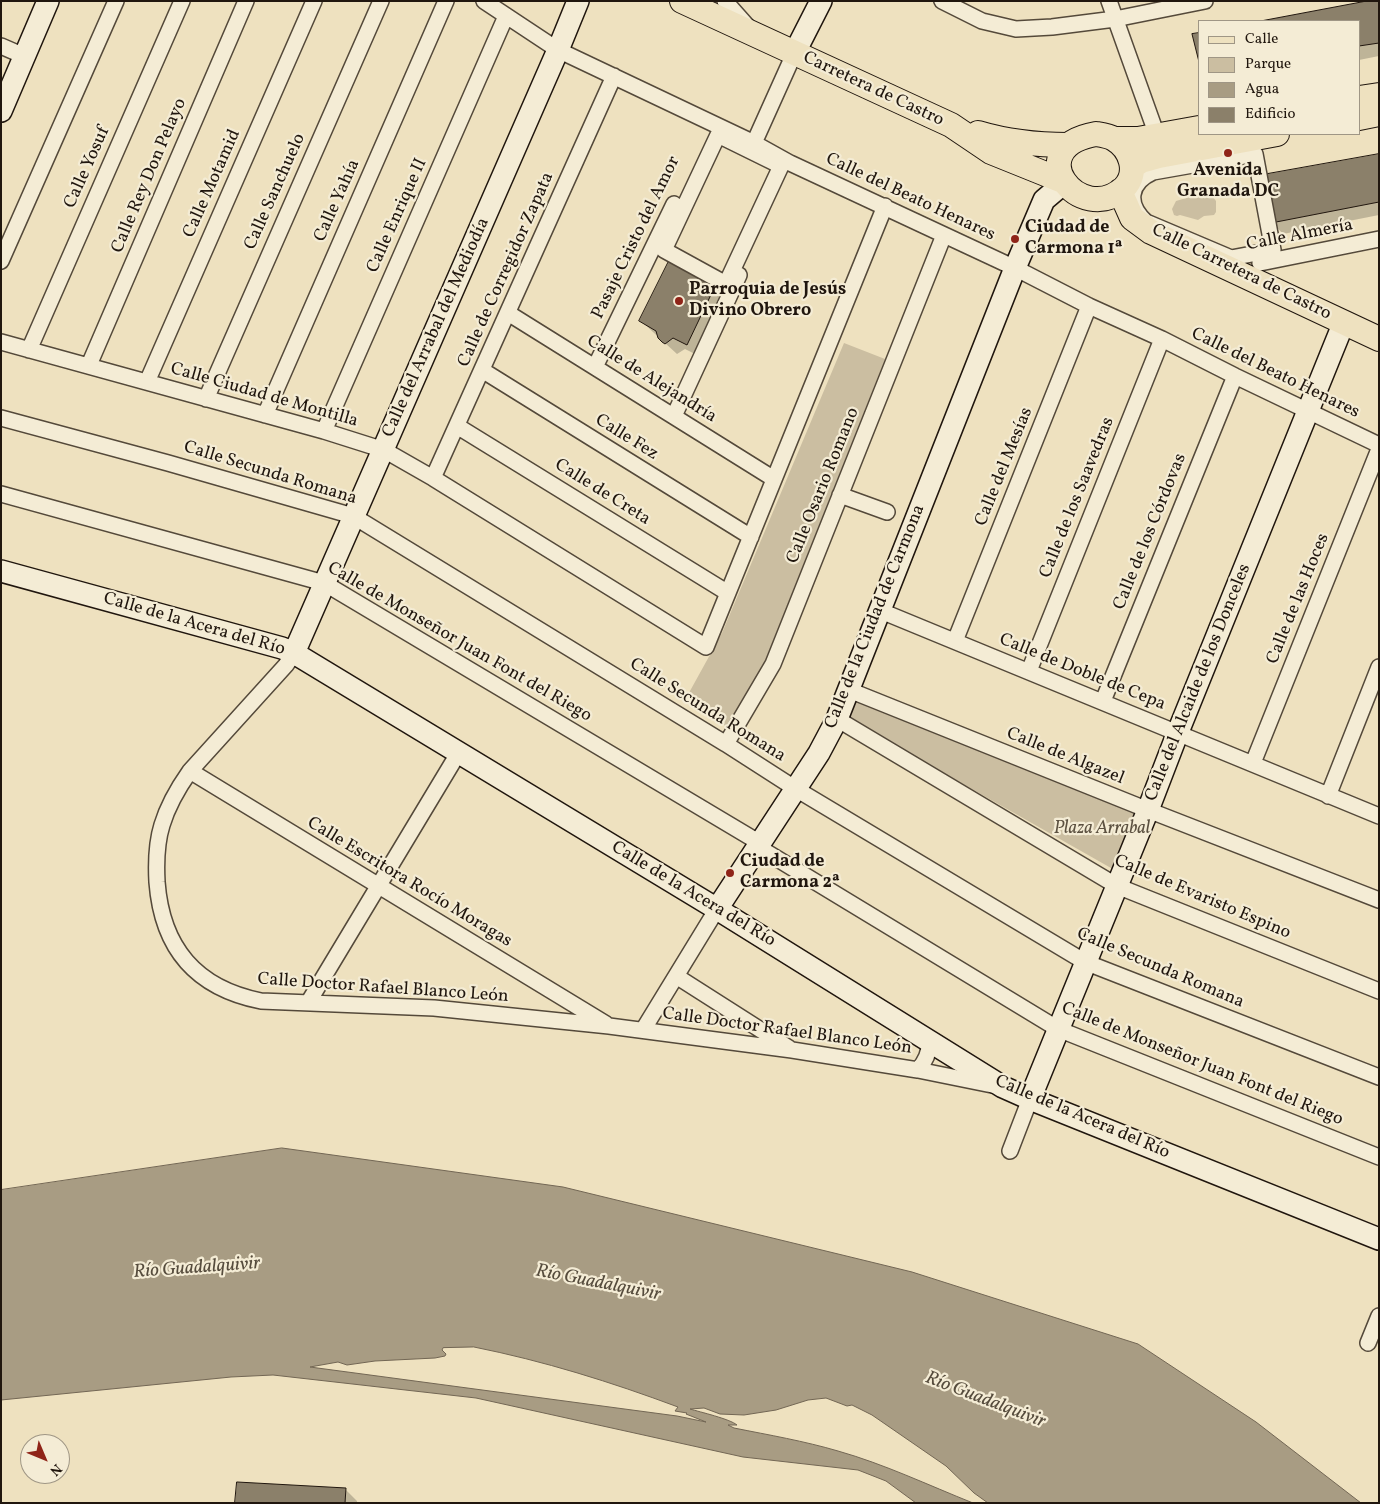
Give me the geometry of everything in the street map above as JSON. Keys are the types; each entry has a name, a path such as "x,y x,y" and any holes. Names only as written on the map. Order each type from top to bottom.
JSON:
{"main road":[{"name":"Carretera de Castro","path":"682,1 951,125 991,152 1063,182"},
{"path":"1360,98 1379,95"},
{"path":"1360,118 1379,114"},
{"path":"951,125 996,138 1032,144 1068,145"},
{"path":"1114,139 1127,152 1133,166 1128,184 1120,191 1102,198 1092,198 1071,190 1063,182 1059,174 1059,165 1068,145 1084,136 1096,134 1114,139 1138,139 1198,128"},
{"path":"1133,166 1141,161 1159,156 1272,135"},
{"name":"Calle Carretera de Castro","path":"1120,191 1132,218 1151,232 1379,339"}],"street":[{"path":"1,111 48,1"},
{"path":"1,261 116,1"},
{"name":"Calle Yosuf","path":"29,350 182,1"},
{"name":"Calle Rey Don Pelayo","path":"89,365 246,1"},
{"name":"Calle Motamid","path":"147,382 314,1"},
{"name":"Calle Sanchuelo","path":"206,399 381,1"},
{"name":"Calle Yahía","path":"265,415 446,1"},
{"name":"Calle del Beato Henares","path":"484,1 558,50 754,143 790,163 885,206 1015,268 1089,306 1162,339 1379,447"},
{"name":"Calle del Arrabal del Mediodía","path":"294,653 578,1"},
{"path":"725,1 756,36"},
{"path":"754,143 794,54 821,1"},
{"path":"942,1 982,21 1016,29 1115,19 1204,1"},
{"path":"1109,1 1154,127"},
{"name":"Calle Enrique II","path":"324,431 506,16"},
{"path":"1,46 24,56"},
{"name":"Calle de Corregidor Zapata","path":"433,478 614,76"},
{"name":"Pasaje Cristo del Amor","path":"595,367 713,124"},
{"path":"718,135 782,166 726,284 664,250 718,135"},
{"path":"1255,154 1274,250 1231,258 1146,222 1139,216 1134,206 1132,195 1136,184 1143,176 1153,172 1255,154"},
{"path":"674,416 790,163"},
{"name":"Calle de la Ciudad de Carmona","path":"643,1030 717,909 819,753 837,719 1015,268 1044,200 1063,182"},
{"path":"728,593 885,206"},
{"name":"Calle Osario Romano","path":"726,744 773,664 944,235"},
{"name":"Calle Almería","path":"1229,269 1379,239"},
{"name":"Calle del Mesías","path":"955,641 1089,306"},
{"name":"Calle de Alejandría","path":"508,313 774,479"},
{"name":"Calle del Alcaide de los Donceles","path":"1030,1099 1344,322"},
{"name":"Calle de los Saavedras","path":"1029,671 1162,339"},
{"name":"Calle Ciudad de Montilla","path":"1,342 324,431 384,450 433,478 706,647 728,593"},
{"name":"Calle Fez","path":"482,370 751,537"},
{"name":"Calle de los Córdovas","path":"1103,702 1235,376"},
{"name":"Calle Secunda Romana","path":"1,418 353,516 726,744 796,789 1085,962 1379,1077"},
{"name":"Calle de Creta","path":"457,426 728,593"},
{"name":"Calle de las Hoces","path":"1253,763 1379,447"},
{"name":"Calle de Monseñor Juan Font del Riego","path":"1,494 324,583 759,845 1058,1029 1379,1157"},
{"path":"840,495 887,512"},
{"name":"Calle de la Acera del Río","path":"1,571 282,648 294,653 717,909 1003,1087 1379,1239"},
{"name":"Calle de Doble de Cepa","path":"881,611 1379,816"},
{"name":"Calle Doctor Rafael Blanco León","path":"294,653 286,665 190,771 178,788 161,826 156,872 161,913 173,944 194,970 208,982 235,995 261,1001 434,1008 610,1026 792,1050 918,1070 1003,1087"},
{"path":"1328,796 1379,667"},
{"name":"Calle de Algazel","path":"849,690 1379,900"},
{"name":"Calle de Evaristo Espino","path":"837,719 1117,886 1379,991"},
{"path":"308,1003 459,752"},
{"name":"Calle Escritora Rocío Moragas","path":"190,771 610,1026"},
{"path":"676,976 792,1050"},
{"name":"Calle Doctor Rafael Blanco León","path":"918,1070 924,1064 929,1051 930,1041"},
{"path":"1010,1151 1030,1099"},
{"path":"1368,1343 1379,1316"}],"green space":[{"path":"1193,196 1213,197 1216,201 1216,212 1214,215 1204,216 1198,220 1174,215 1172,209 1176,201"},
{"path":"844,343 885,359 765,661 727,727 685,700 722,633"},
{"name":"Plaza Arrabal","path":"858,693 1140,816 1118,872 845,717"}],"water":[{"name":"Río Guadalquivir","path":"282,1148 563,1187 912,1272 1138,1344 1256,1422 1361,1503 988,1503 974,1493 946,1466 872,1415 852,1405 847,1406 826,1398 808,1400 776,1410 744,1415 720,1414 704,1408 690,1409 728,1420 737,1425 728,1425 734,1428 812,1444 855,1456 973,1503 916,1503 886,1481 858,1470 743,1457 476,1398 273,1375 231,1377 1,1400 1,1190","holes":["474,1347 577,1373 628,1389 678,1407 675,1411 687,1413 706,1422 677,1416 310,1367 338,1362 347,1365 375,1361 435,1358 445,1356 443,1348"]}],"building":[{"path":"1367,1 1379,1 1379,43 1360,46 1360,20 1266,20"},
{"path":"1198,33 1198,58 1192,34"},
{"path":"1379,154 1379,202 1271,223 1262,175"},
{"name":"Parroquia de Jesús Divino Obrero","path":"672,255 718,280 687,345 673,338 665,344 658,338 656,331 639,321"},
{"path":"237,1482 346,1488 345,1503 235,1503"}],"place":[{"name":"Avenida Granada DC","path":"1228,153"},
{"name":"Ciudad de Carmona 1ª","path":"1015,239"},
{"name":"Parroquia de Jesús Divino Obrero","path":"679,301"},
{"name":"Ciudad de Carmona 2ª","path":"730,873"}]}
